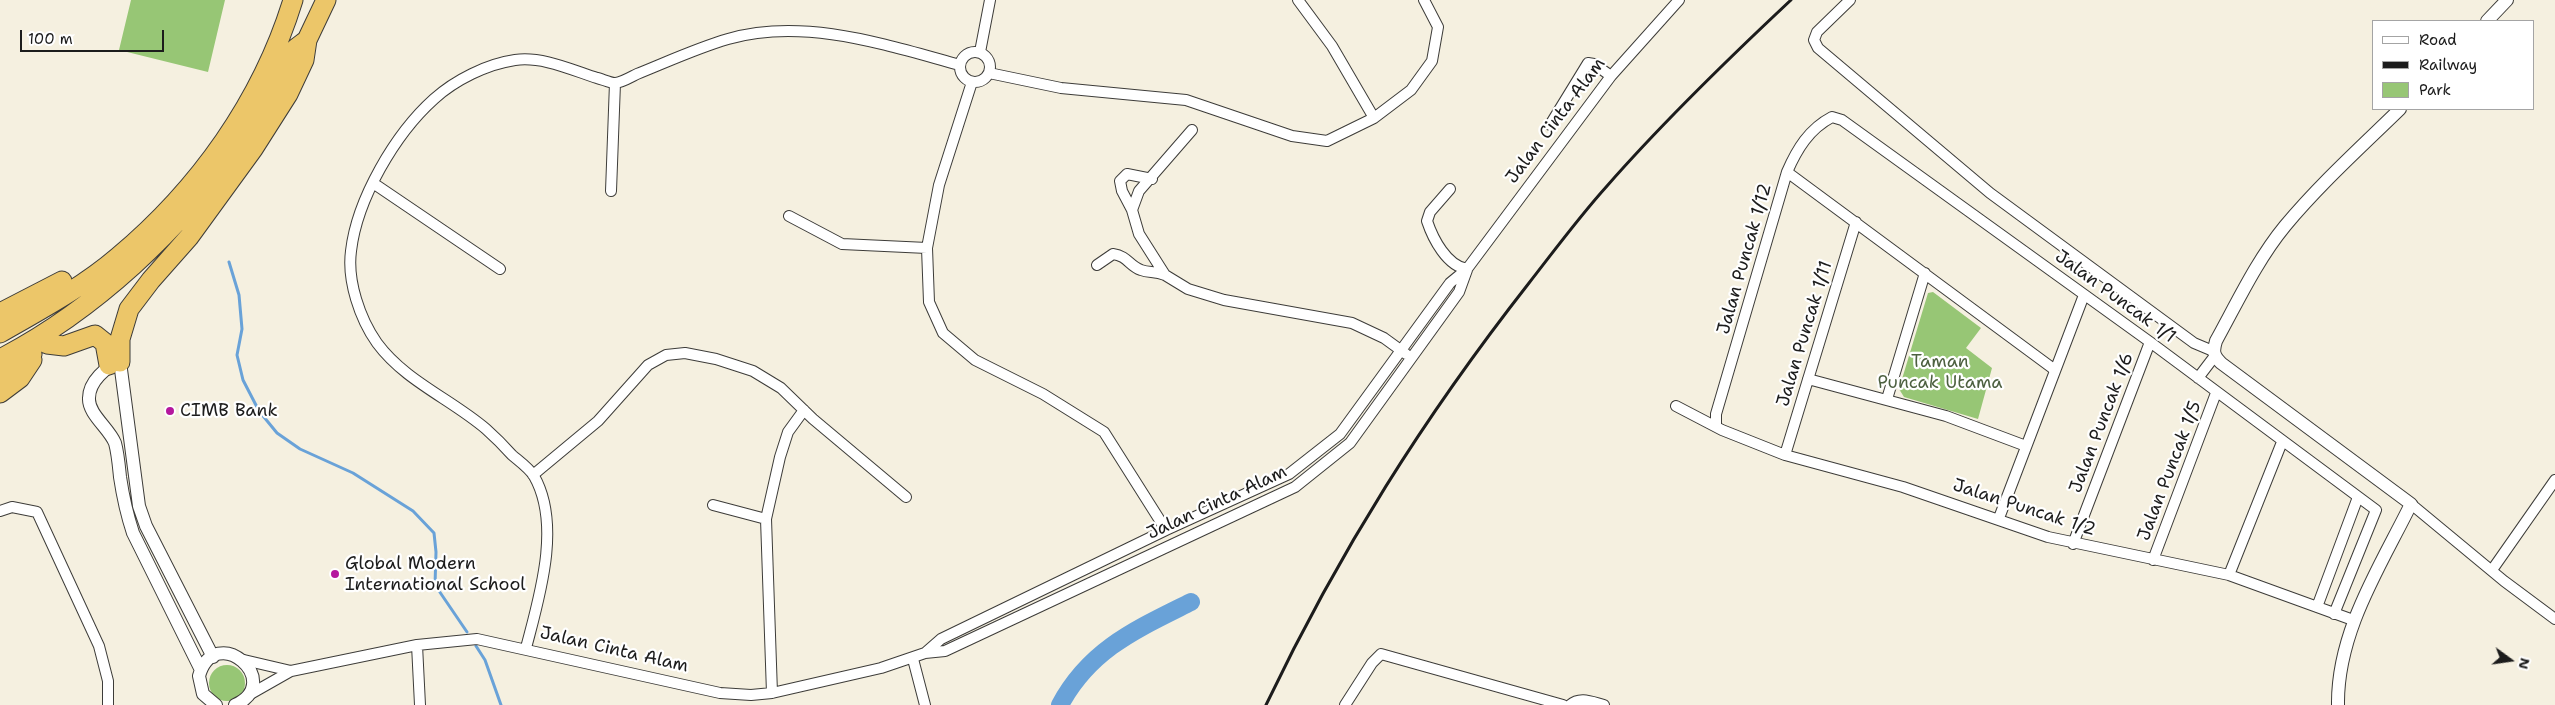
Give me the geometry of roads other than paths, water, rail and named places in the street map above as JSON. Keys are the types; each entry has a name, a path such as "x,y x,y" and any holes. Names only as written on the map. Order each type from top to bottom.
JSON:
{"highway":[{"path":"0,333 36,312 118,257 194,183 229,136 261,82 283,32 293,0"},
{"path":"114,364 129,309 151,280 189,237 214,200 253,149 288,94 304,60 308,40 326,0"},
{"path":"0,359 19,349 92,299 132,265 206,191 242,142 274,88 291,53 308,40"},
{"path":"0,376 115,296 146,270 214,200"},
{"path":"0,313 32,298 78,272 158,219"},
{"path":"41,348 64,346 95,335 106,343 114,364"},
{"path":"0,393 20,378 41,348"}],"street":[{"path":"980,52 990,0"},
{"path":"1298,0 1332,46 1374,118"},
{"path":"989,72 1060,88 1186,100 1292,136 1315,141 1338,138 1374,118 1411,90 1432,61 1438,27 1424,0"},
{"name":"Jalan Cinta Alam","path":"925,653 941,639 1166,530 1279,480 1330,444 1349,423 1450,283 1467,269 1611,76 1679,0"},
{"path":"1850,0 1817,32 1814,40 1818,48 1990,193 2194,343 2213,354 2411,504 2555,619"},
{"path":"2488,20 2507,0"},
{"path":"526,648 542,588 548,535 542,500 533,475 485,429 398,366 377,342 363,317 353,285 350,254 359,215 373,183 414,121 435,98 464,78 492,66 518,59 546,62 615,83 725,39 758,31 816,32 897,48 960,65"},
{"path":"974,52 980,52 990,63 989,72 984,80 972,82 961,74 960,65 965,56 974,52"},
{"path":"1550,125 1588,63 1594,64 1611,76"},
{"path":"972,82 940,185 927,248 929,302 944,333 975,360 1043,394 1104,432 1166,530"},
{"path":"611,191 615,83"},
{"path":"2198,378 2213,354 2216,340 2284,226 2335,172 2399,110"},
{"name":"Jalan Puncak 1/12","path":"1716,425 1716,414 1787,172 1797,148 1821,123 1832,117"},
{"name":"Jalan Puncak 1/1","path":"1832,117 1842,120 1921,175 2376,510 2334,614"},
{"path":"1132,210 1140,191 1192,130"},
{"path":"1787,172 2056,370"},
{"path":"1152,179 1126,174 1120,181 1122,191 1132,210 1139,234 1165,275"},
{"path":"373,183 500,269"},
{"path":"1450,189 1430,212 1427,221 1450,260 1460,267 1467,269"},
{"path":"788,216 842,244 927,248"},
{"name":"Jalan Puncak 1/11","path":"1785,456 1856,222"},
{"path":"1097,265 1113,254 1124,256 1135,268 1143,271 1152,270 1165,275 1188,289 1224,300 1352,323 1384,338 1412,358"},
{"name":"Jalan Cinta Alam","path":"240,703 291,671 417,645 478,639 526,648 720,693 751,695 772,693 913,658 925,653 945,650 1296,487 1350,443 1459,292 1467,269"},
{"path":"1886,399 1924,273"},
{"path":"1999,518 2084,295"},
{"name":"Jalan Puncak 1/6","path":"2073,544 2150,342"},
{"path":"533,475 598,421 648,365 666,355 685,353 716,359 753,371 781,388 906,497"},
{"path":"201,670 133,533 125,510 115,445 110,433 91,408 88,398 96,381 114,364 122,386 139,506 158,554 213,657"},
{"path":"1808,379 1946,416 2026,446"},
{"path":"96,381 108,381 122,386"},
{"name":"Jalan Puncak 1/5","path":"2153,560 2216,393"},
{"name":"Jalan Puncak 1/2","path":"1676,406 1716,425 1722,430 1785,456 1902,486 2073,544 2229,575 2354,620"},
{"path":"772,693 766,519 780,457 788,432 804,410"},
{"path":"2229,575 2282,442"},
{"path":"2492,570 2555,480"},
{"path":"2317,607 2358,497"},
{"path":"2338,705 2338,687 2354,620 2411,504"},
{"path":"712,505 766,519"},
{"path":"0,511 12,507 37,512 100,646 108,681 108,705"},
{"path":"417,645 420,705"},
{"path":"216,705 204,699 199,682 201,670 213,657 229,653 244,660 252,675 252,686 240,703"},
{"path":"1345,705 1381,654 1539,701 1563,705"},
{"path":"913,658 925,705"},
{"name":"Jalan Cinta Alam","path":"244,660 291,671"},
{"path":"1570,705 1574,701 1585,700 1604,705"}],"waterway":[{"path":"229,262 239,295 242,329 237,355 243,380 259,411 277,433 300,449 353,473 413,511 434,533 436,552 435,585 467,632"},
{"path":"1060,705 1072,686 1100,655 1134,632 1191,602"},
{"path":"476,646 485,660 501,705"}],"railway":[{"path":"1266,705 1323,593 1386,487 1419,435 1491,333 1577,222 1629,162 1697,91 1791,0"}],"place":[{"name":"CIMB Bank","path":"170,411"},
{"name":"Global Modern International School","path":"335,574"}],"park label":[{"name":"Taman Puncak Utama","path":"1940,372"}]}
